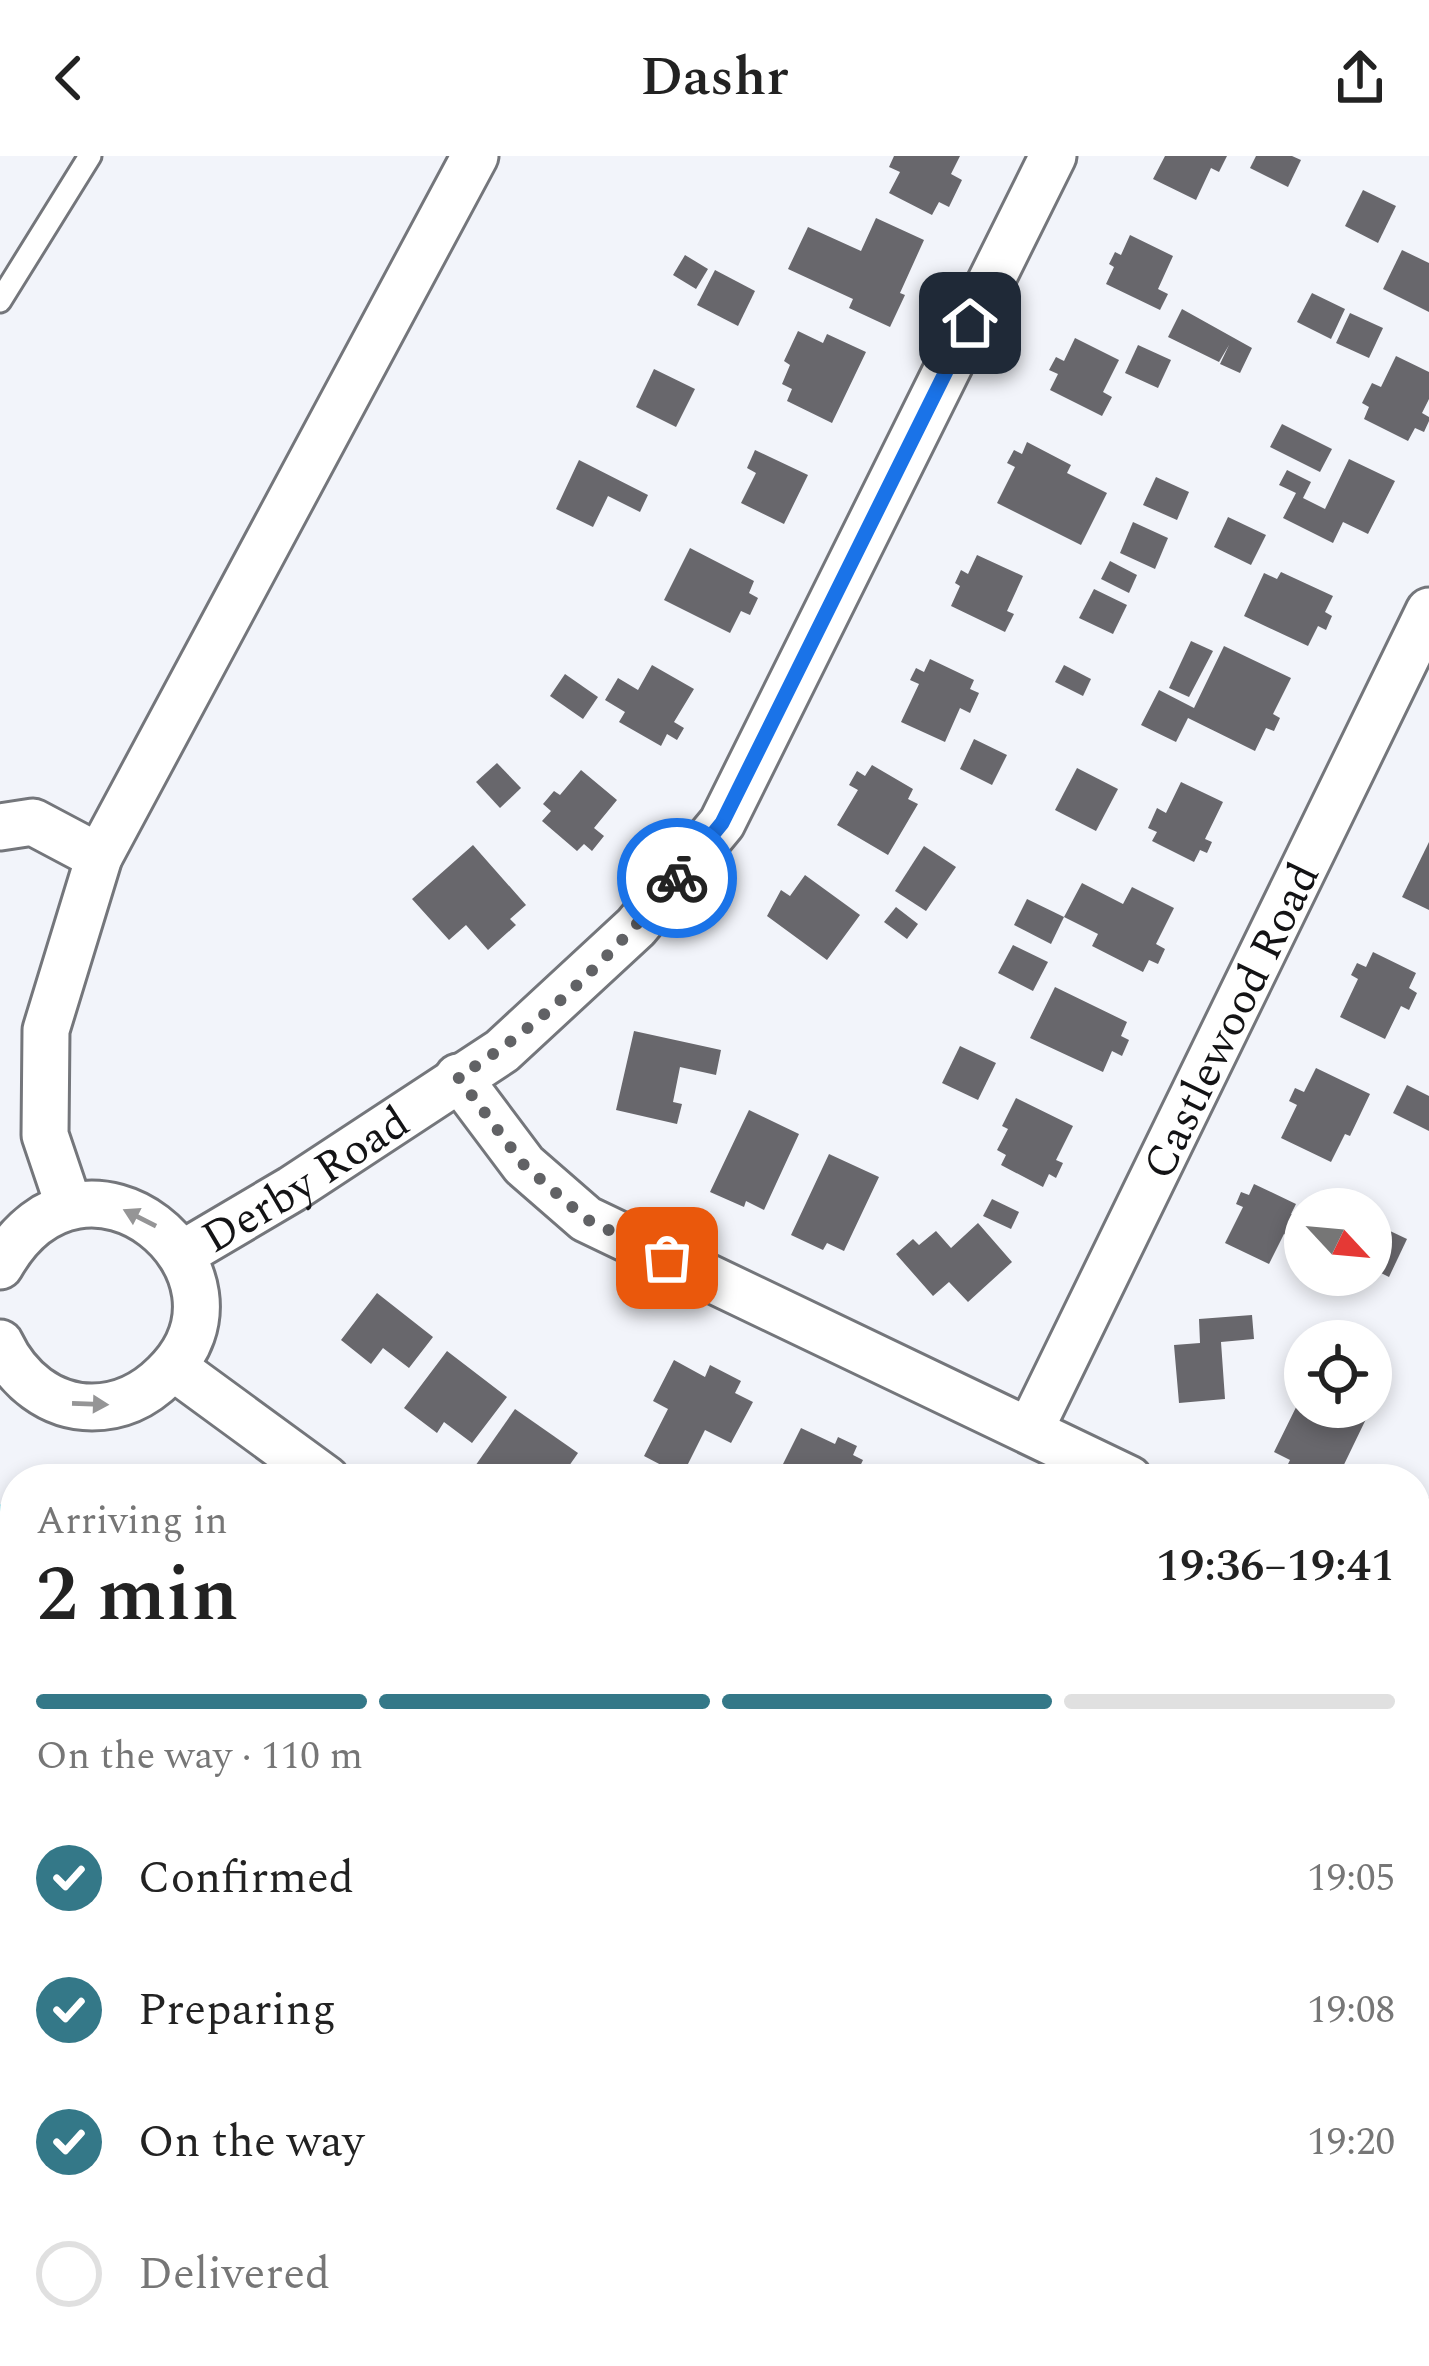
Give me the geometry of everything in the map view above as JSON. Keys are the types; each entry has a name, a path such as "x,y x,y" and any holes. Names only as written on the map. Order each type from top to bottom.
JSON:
{"street":[{"path":"0,1266 14,1240 39,1219 69,1206 45,1135 46,1030 99,857 475,156"},
{"name":"Derby Road","path":"182,1254 292,1190 502,1051 636,927 722,823 1053,156"},
{"name":"Castlewood Road","path":"1030,1430 1429,611"},
{"path":"0,827 33,821 99,857"},
{"path":"458,1077 524,1165 586,1219 1099,1464"},
{"name":"Derby Road","path":"69,1206 102,1204 134,1211 161,1228 182,1254 193,1282 195,1312 188,1341 173,1367"},
{"path":"3,1359 59,1402 90,1407 122,1403 151,1390 173,1367 306,1464"}],"lane":[{"path":"0,301 90,156"}],"building":[{"path":"894,156 960,156 951,174 962,180 949,207 939,202 932,215 889,193 900,172 889,167"},
{"path":"1165,156 1227,156 1219,172 1211,168 1196,200 1153,179"},
{"path":"1256,156 1301,160 1288,187 1250,168"},
{"path":"1363,190 1396,206 1378,243 1345,226"},
{"path":"876,218 924,240 890,327 849,308 853,299 788,269 808,227 861,251"},
{"path":"1130,235 1173,256 1158,289 1168,294 1160,310 1106,284 1114,267 1109,264 1115,252 1121,255"},
{"path":"1402,250 1429,263 1429,312 1383,289"},
{"path":"685,255 708,269 696,289 673,275"},
{"path":"715,270 755,291 738,326 697,305"},
{"path":"1312,293 1345,309 1331,339 1297,322"},
{"path":"1182,309 1252,348 1240,373 1220,364 1229,345 1219,362 1168,337"},
{"path":"1350,313 1383,328 1369,358 1336,343"},
{"path":"798,331 823,343 827,334 866,352 832,423 787,401 792,389 782,384 790,365 784,361"},
{"path":"1075,338 1119,360 1103,392 1112,397 1102,416 1050,390 1058,374 1049,370 1056,357 1064,361"},
{"path":"1138,345 1171,360 1158,388 1125,373"},
{"path":"1396,356 1429,372 1429,399 1422,413 1429,421 1424,432 1415,428 1408,441 1364,419 1369,407 1362,403 1372,383 1381,387"},
{"path":"654,369 695,389 676,427 636,407"},
{"path":"1282,424 1332,449 1320,472 1270,447"},
{"path":"1027,442 1071,465 1067,473 1107,493 1081,545 997,503 1015,467 1007,463 1014,450 1022,454"},
{"path":"755,450 808,475 784,524 741,503 756,473 747,468"},
{"path":"1349,459 1395,481 1368,534 1343,522 1333,543 1283,518 1296,493 1279,485 1287,470 1311,482 1303,498 1325,509"},
{"path":"579,460 648,495 640,512 608,496 593,527 556,509"},
{"path":"1156,477 1189,492 1177,520 1143,505"},
{"path":"1228,517 1266,535 1251,565 1214,547"},
{"path":"1133,522 1168,538 1155,569 1120,553"},
{"path":"690,548 754,581 749,593 758,598 750,615 741,611 730,633 664,600"},
{"path":"977,555 1023,576 1007,611 1014,614 1005,632 951,606 961,570 968,574"},
{"path":"1110,561 1137,575 1129,593 1101,579"},
{"path":"1281,572 1333,596 1325,612 1332,616 1326,630 1318,626 1308,646 1244,616 1264,573 1277,579"},
{"path":"1094,589 1127,605 1113,634 1079,618"},
{"path":"1191,641 1213,651 1189,697 1169,688"},
{"path":"1224,646 1291,678 1273,714 1280,718 1274,731 1266,728 1255,751 1188,718 1176,742 1141,725 1159,690 1194,708"},
{"path":"930,659 974,680 970,689 979,693 970,713 960,708 945,742 901,722 919,684 910,680 916,668 924,672"},
{"path":"652,665 694,689 674,722 684,728 677,740 667,734 661,746 619,722 625,712 605,700 618,678 638,690"},
{"path":"1064,665 1091,679 1083,696 1055,682"},
{"path":"565,674 598,697 583,719 550,696"},
{"path":"974,739 1007,755 992,785 960,769"},
{"path":"497,763 521,788 500,808 476,782"},
{"path":"872,765 913,789 908,799 918,804 888,855 837,825 858,790 849,785 857,771 865,776"},
{"path":"1077,768 1118,789 1096,831 1055,810"},
{"path":"581,770 617,800 594,828 604,836 592,851 584,844 577,851 542,821 551,811 543,804 554,791 560,795"},
{"path":"1181,782 1223,802 1205,839 1212,842 1207,853 1200,850 1194,862 1152,841 1157,832 1148,828 1157,808 1166,813"},
{"path":"1429,842 1429,910 1402,897"},
{"path":"473,845 526,905 510,919 516,925 488,950 466,925 449,940 412,899"},
{"path":"924,846 956,867 926,911 895,891"},
{"path":"805,875 860,915 827,960 767,916 781,890 790,896"},
{"path":"1082,883 1123,904 1132,887 1174,908 1156,944 1165,949 1158,964 1149,960 1143,972 1092,946 1098,934 1064,917"},
{"path":"1027,899 1064,917 1051,944 1014,925"},
{"path":"896,907 918,924 907,939 884,922"},
{"path":"1013,945 1048,962 1033,991 998,973"},
{"path":"1373,952 1416,973 1409,988 1417,993 1409,1010 1401,1006 1385,1039 1340,1017 1358,979 1351,975 1357,963 1366,967"},
{"path":"1055,987 1127,1022 1121,1036 1129,1040 1122,1056 1112,1051 1103,1072 1030,1038"},
{"path":"634,1031 721,1050 716,1075 680,1067 673,1102 682,1104 677,1124 616,1110"},
{"path":"960,1046 996,1063 978,1100 942,1083"},
{"path":"1316,1068 1370,1094 1331,1162 1281,1138 1297,1105 1289,1101 1295,1088 1304,1092"},
{"path":"1407,1085 1429,1096 1429,1131 1393,1113"},
{"path":"1016,1098 1073,1126 1056,1160 1063,1163 1056,1178 1049,1174 1043,1187 1001,1165 1006,1155 997,1150 1008,1129 1002,1126"},
{"path":"749,1110 799,1134 764,1210 710,1192"},
{"path":"829,1154 879,1177 844,1251 827,1243 823,1250 791,1235"},
{"path":"1254,1184 1284,1198 1284,1234 1269,1264 1225,1243 1243,1207 1236,1204 1241,1192 1249,1195"},
{"path":"992,1199 1019,1212 1011,1229 983,1216"},
{"path":"978,1223 1012,1262 968,1302 949,1282 933,1296 896,1254 913,1239 919,1245 936,1231 951,1248"},
{"path":"1392,1232 1407,1239 1392,1271"},
{"path":"377,1293 433,1337 409,1368 383,1348 371,1364 341,1340"},
{"path":"1252,1315 1254,1339 1221,1342 1225,1399 1179,1403 1174,1345 1200,1343 1199,1319"},
{"path":"447,1351 507,1397 472,1443 444,1422 437,1433 404,1408"},
{"path":"674,1360 705,1377 710,1365 741,1381 735,1393 753,1402 731,1443 705,1430 688,1464 659,1464 644,1456 668,1409 653,1401"},
{"path":"515,1409 578,1453 570,1464 476,1464"},
{"path":"801,1428 835,1444 838,1437 857,1446 853,1455 863,1460 861,1464 783,1464"},
{"path":"1286,1428 1362,1428 1344,1464 1288,1464 1290,1460 1274,1452"}],"way so far":[{"path":"667,1258 586,1219 524,1165 458,1077 502,1051 636,927 677,878"}],"route":[{"path":"677,878 722,823 970,323"}]}
